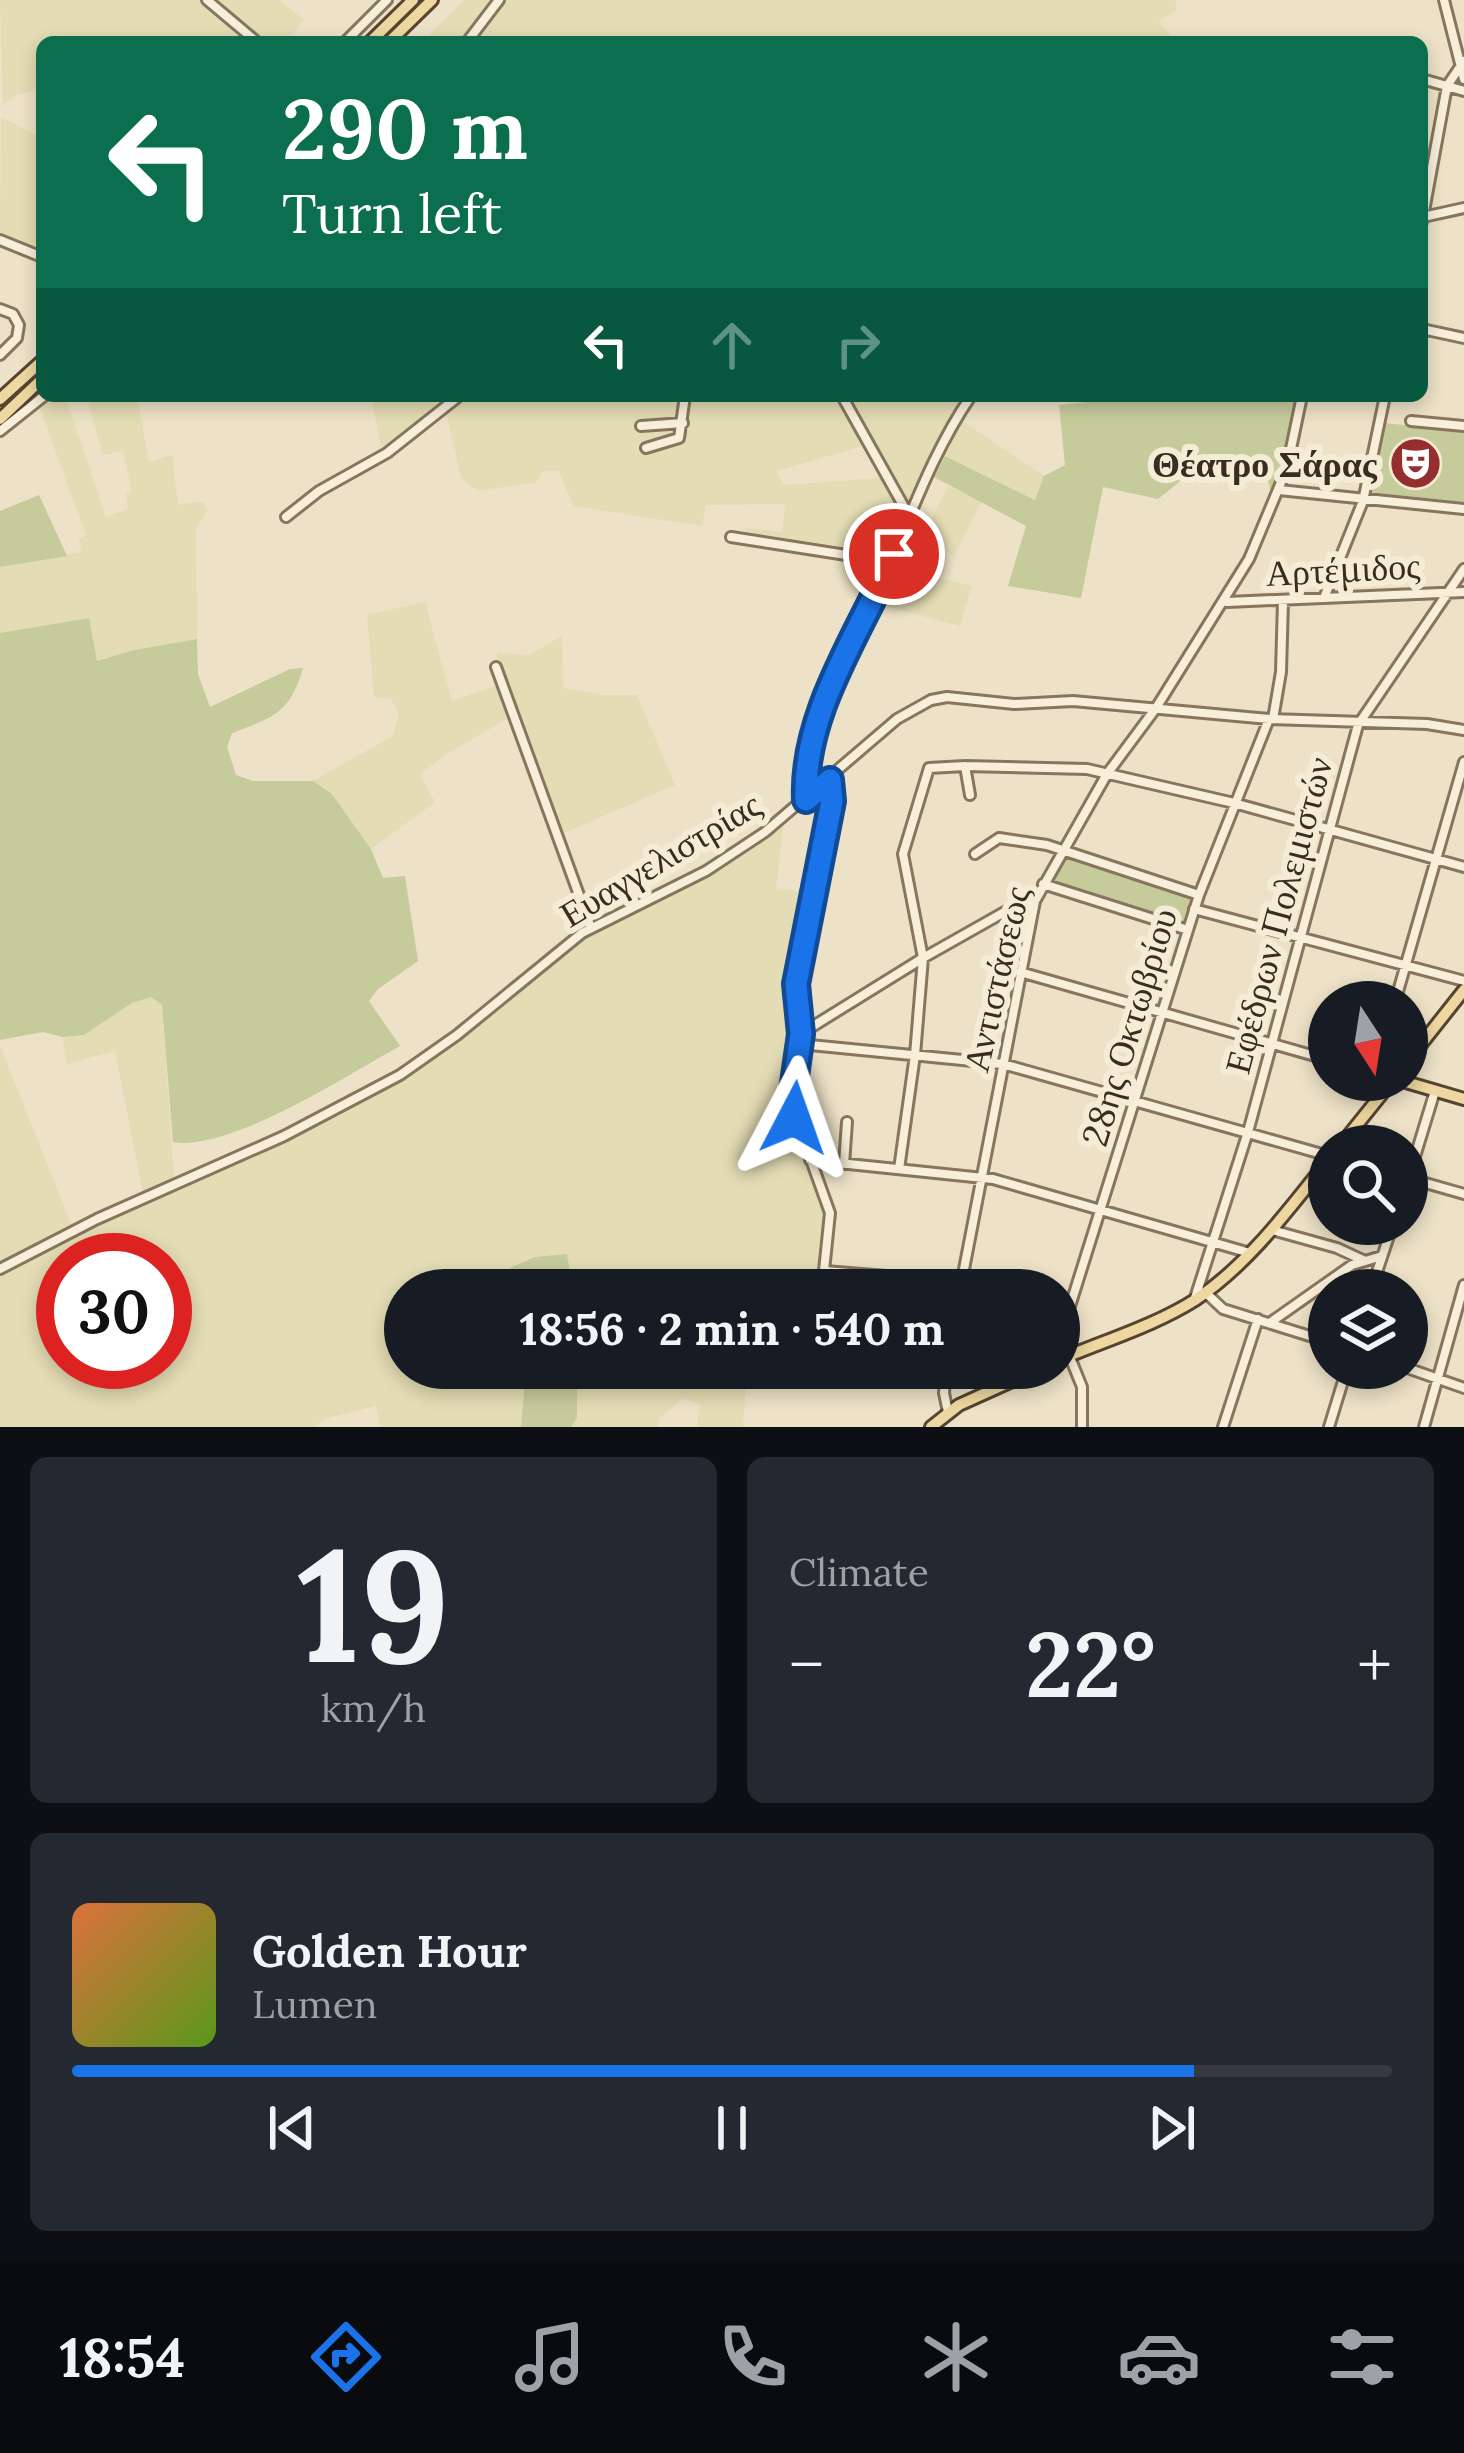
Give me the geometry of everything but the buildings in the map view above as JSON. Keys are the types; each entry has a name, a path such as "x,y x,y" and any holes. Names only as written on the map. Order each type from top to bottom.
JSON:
{"main road":[{"path":"376,36 413,0"},
{"path":"395,36 432,0"},
{"path":"0,399 36,366"},
{"path":"0,419 36,385"},
{"path":"1428,1035 1464,990"},
{"path":"1428,1089 1464,1099"},
{"path":"1358,1125 1378,1101"},
{"path":"1080,1351 1200,1296 1250,1253 1308,1185"},
{"path":"931,1427 948,1412 997,1389"}],"street":[{"path":"208,0 249,36"},
{"path":"351,36 387,0"},
{"path":"472,36 499,0"},
{"path":"1444,0 1464,79"},
{"path":"1428,188 1447,86 1462,63"},
{"path":"1428,81 1464,91"},
{"path":"1428,218 1464,208"},
{"path":"0,240 36,255"},
{"path":"0,309 13,314 19,326 17,338 0,355"},
{"path":"1428,330 1464,338"},
{"path":"0,431 36,402"},
{"path":"286,518 319,491 387,453 451,402"},
{"path":"646,448 679,438 685,402"},
{"path":"845,402 908,515"},
{"path":"806,800 807,764 823,708 908,515 967,402"},
{"name":"Αντιστάσεως","path":"964,1269 1035,901 1107,774 1226,602 1258,544 1280,490 1301,402"},
{"path":"1324,598 1363,501 1384,402"},
{"path":"1411,422 1464,426"},
{"path":"641,427 683,424"},
{"path":"1280,490 1464,509"},
{"path":"731,538 891,562"},
{"name":"Εφέδρων Πολεμιστών","path":"1200,1296 1358,725 1464,569"},
{"name":"Αρτέμιδος","path":"1226,602 1464,592"},
{"name":"28ης Οκτωβρίου","path":"1080,1274 1194,909 1271,719 1281,672 1283,601"},
{"path":"496,667 591,928"},
{"name":"Ευαγγελιστρίας","path":"0,1269 97,1219 192,1180 359,1099 458,1034 591,928 706,871 766,832 903,715 947,697 1014,704 1073,700 1271,719 1427,724 1464,730"},
{"path":"1401,981 1464,761"},
{"path":"965,766 970,795"},
{"path":"899,1169 923,958 903,854 929,769 1087,770 1234,803 1464,867"},
{"path":"825,1269 830,1213 792,1107 801,1039 796,984 832,801 830,780"},
{"path":"975,854 999,838 1062,850 1199,895"},
{"path":"1042,884 1188,930"},
{"path":"801,1039 923,958 1015,906 1035,901"},
{"path":"1194,909 1464,980"},
{"path":"1020,972 1308,1054"},
{"path":"801,1039 1003,1064 1308,1151"},
{"path":"1425,1125 1435,1091"},
{"path":"844,1164 847,1122"},
{"path":"810,1160 981,1178 1250,1253"},
{"path":"1428,1185 1464,1193"},
{"path":"1272,1230 1365,1261"},
{"path":"1378,1269 1386,1245"},
{"path":"1270,1323 1352,1265 1382,1256"},
{"path":"1424,1427 1463,1290"},
{"path":"1200,1296 1223,1309 1308,1335"},
{"path":"1223,1427 1258,1319"},
{"path":"1428,1375 1464,1388"},
{"name":"28ης Οκτωβρίου","path":"1080,1384 1082,1427"},
{"path":"944,1389 948,1412"},
{"path":"1329,1427 1341,1389"}],"shaded area":[{"path":"0,0 200,0 243,36 36,36 36,90 14,96 3,105"},
{"path":"216,0 279,0 304,20 291,36 255,36"},
{"path":"464,0 1175,0 1177,10 1158,21 1172,36 428,36"},
{"path":"1,117 36,135 36,247 0,233"},
{"path":"67,402 106,517 128,509 126,494 132,492 123,451 103,455 88,402 138,402 149,462 172,455 178,505 203,501 207,511 196,529 197,639 97,661 88,618 0,633 0,567 81,552 79,539 86,535 39,406"},
{"path":"372,402 447,402 410,432 381,447"},
{"path":"458,402 965,402 909,509 871,444 776,471 784,485 880,478 906,515 883,565 744,545 746,528 782,532 785,504 706,505 702,526 574,506 558,470 543,472 535,483 480,490 461,477 446,412"},
{"path":"961,420 1044,476 1036,500 945,456"},
{"path":"948,486 982,501 954,557 926,531"},
{"path":"895,568 972,586 960,626 880,605"},
{"path":"425,602 452,701 499,685 510,717 420,775 435,802 371,849 332,794 313,781 393,736 399,714 391,699 374,697 367,615"},
{"path":"562,636 563,688 637,695 675,785 557,836 497,653 529,655"},
{"path":"783,827 776,888 804,892 793,968 788,1112 826,1212 819,1269 569,1269 567,1255 511,1269 384,1269 384,1389 524,1389 521,1427 381,1427 376,1406 324,1419 314,1427 0,1427 0,1275 36,1256 36,1389 192,1389 192,1233 78,1233 181,1190 392,1087 471,1032 586,936 709,874"},
{"path":"151,997 162,1005 174,1179 143,1193 115,1051 67,1064 62,1037 84,1035 132,1003"},
{"path":"0,1045 71,1224 55,1233 36,1233 36,1244 0,1264"},
{"path":"577,1389 746,1389 743,1427 697,1427 700,1404 683,1399 659,1418 658,1427 571,1427 577,1418"}],"green space":[{"path":"1299,402 1277,491 1271,493 1266,473 1235,466 1224,455 1158,499 1103,487 1081,598 1008,586 1026,526 934,477 945,456 1035,500 1044,476 1065,465 1059,405"},
{"path":"1384,423 1464,431 1464,503 1372,494"},
{"path":"39,495 67,556 0,567 0,511"},
{"path":"89,618 97,661 197,639 198,674 210,707 290,669 303,668 286,704 232,733 227,747 236,775 253,781 313,781 332,794 371,849 383,878 405,876 418,961 378,989 369,1001 400,1046 288,1109 197,1142 173,1142 162,1005 151,997 132,1003 84,1035 62,1037 43,1032 0,1040 0,633"},
{"path":"1068,855 1193,896 1184,926 1052,884"},
{"path":"567,1254 570,1269 510,1269 535,1257"},
{"path":"524,1389 577,1389 577,1418 571,1427 521,1427"}],"place":[{"name":"Θέατρο Σάρας","path":"1416,464"}],"route":[{"path":"794,1118 792,1097 801,1034 796,984 832,801 830,780 806,800 807,764 823,708 894,554"}]}
